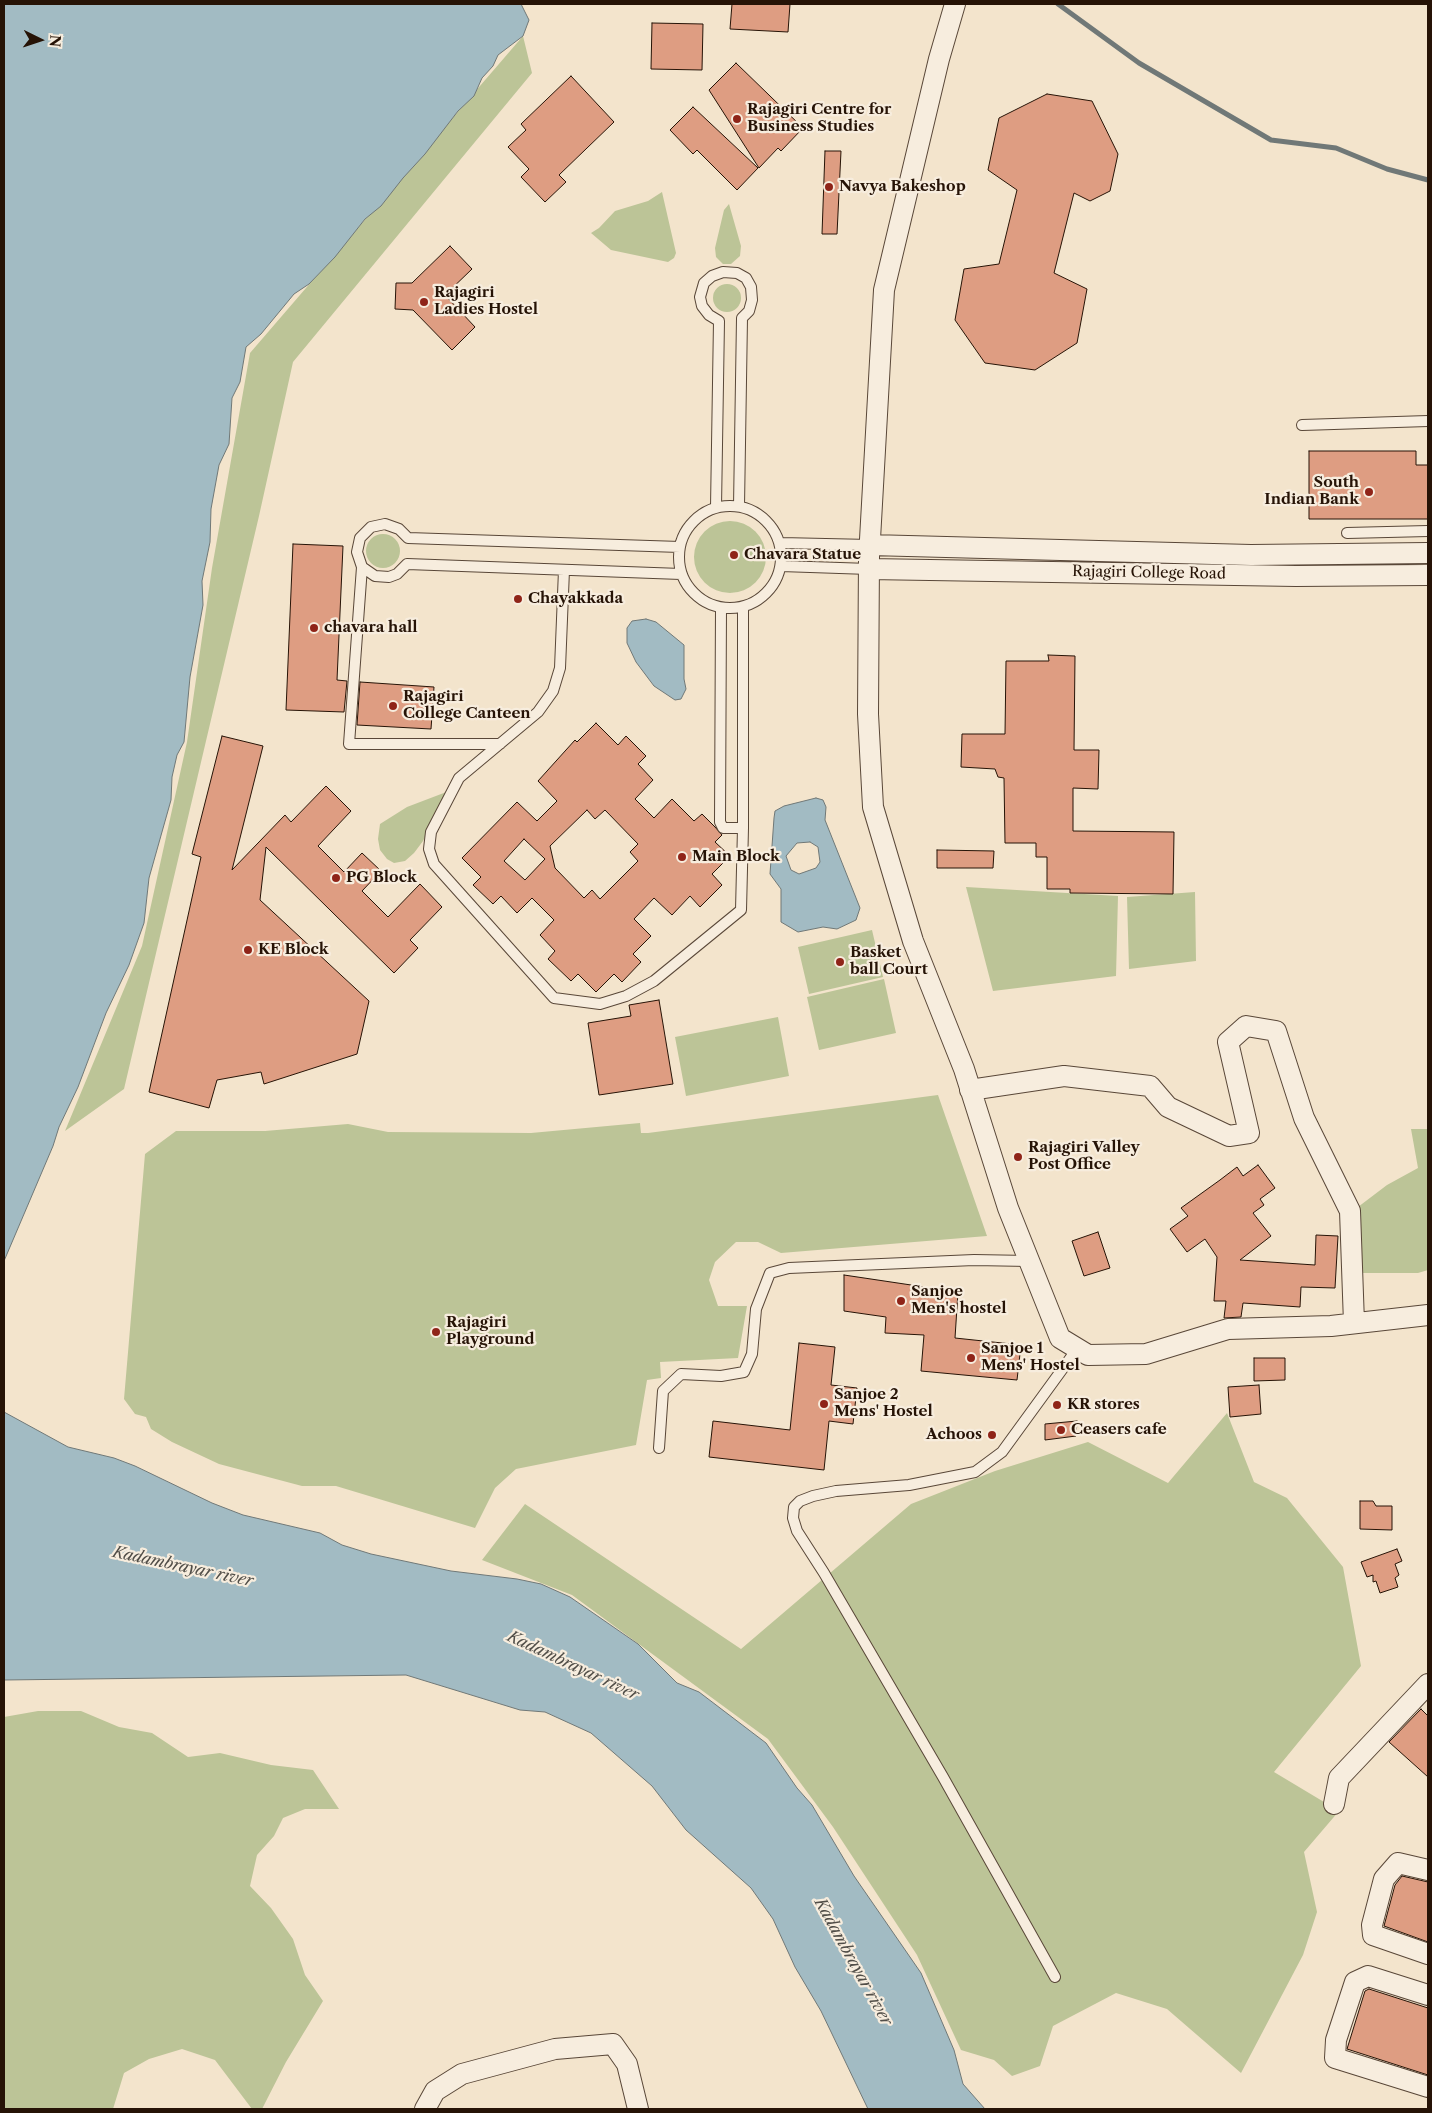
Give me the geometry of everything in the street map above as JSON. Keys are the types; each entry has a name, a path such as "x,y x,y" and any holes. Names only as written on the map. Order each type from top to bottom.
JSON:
{"street":[{"path":"955,4 939,59 884,290 869,569 868,714 873,806 913,941 970,1090 1008,1208 1060,1338 1088,1355 1146,1354 1228,1329 1331,1326 1428,1315"},
{"name":"Rajagiri College Road","path":"870,545 1252,555 1428,553"},
{"name":"Rajagiri College Road","path":"869,569 1296,576 1428,575"},
{"path":"970,1090 1064,1076 1150,1086 1168,1107 1203,1124 1229,1136 1250,1133 1228,1042 1246,1026 1276,1031 1304,1118 1350,1211 1354,1323"},
{"path":"1334,1804 1338,1778 1428,1684"},
{"path":"1428,1870 1398,1862 1384,1879 1372,1925 1373,1935 1428,1954"},
{"path":"1428,1995 1368,1976 1355,1982 1336,2040 1336,2058 1428,2087"},
{"path":"425,2109 435,2091 462,2074 555,2050 613,2044 627,2064 638,2109"}],"lane":[{"path":"716,507 719,321 706,311 700,297 704,283 712,276 723,272 737,273 746,278 751,287 752,300 749,311 742,318 739,506"},
{"path":"1302,425 1428,421"},
{"path":"739,506 760,515 775,532 781,543 781,566 777,577 764,595 743,607 721,608 700,599 681,574 680,547 684,534 696,518 716,507 739,506"},
{"path":"500,744 349,744 362,567 357,552 360,538 371,527 385,524 399,529 408,538 680,547"},
{"path":"1347,533 1428,531"},
{"path":"781,543 870,545"},
{"path":"362,567 374,576 397,574 407,564 681,574"},
{"path":"781,566 869,569"},
{"path":"564,570 560,668 553,691 538,712 459,778 431,832 429,849 434,864 554,998 600,1004 626,996 654,981 741,910 743,607"},
{"path":"721,608 720,822 723,828 743,828"},
{"path":"659,1448 663,1391 681,1374 721,1376 744,1372 752,1354 756,1308 770,1273 790,1268 974,1260 1029,1260"},
{"path":"1055,1977 943,1778 824,1573 797,1531 794,1507 800,1501 813,1496 836,1491 909,1484 975,1472 1002,1452 1078,1349"}],"green space":[{"path":"523,36 532,73 293,362 259,516 124,1089 65,1131 142,946 187,742 212,568 250,353"},
{"path":"662,192 676,253 674,258 668,262 611,250 591,233 599,228 615,211 648,201"},
{"path":"729,204 741,246 740,256 731,264 723,264 716,257 715,248 724,210"},
{"path":"727,284 737,288 741,298 737,308 727,312 717,308 713,298 717,288"},
{"path":"737,521 756,531 764,543 766,557 764,571 756,583 744,591 723,593 704,583 696,571 694,550 704,531 716,523"},
{"path":"383,534 395,539 400,551 395,563 383,568 371,563 366,551 371,539"},
{"path":"449,791 423,841 414,853 405,861 394,863 387,859 380,850 378,839 380,824 407,807"},
{"path":"966,887 1118,896 1116,976 993,991"},
{"path":"1195,892 1196,961 1129,969 1127,897"},
{"name":"Basket ball Court","path":"872,930 883,977 809,994 798,947"},
{"path":"884,979 896,1033 819,1050 807,997"},
{"path":"778,1017 789,1076 686,1096 675,1037"},
{"name":"Rajagiri Playground","path":"938,1095 987,1236 781,1253 758,1242 736,1242 715,1262 709,1280 718,1306 747,1306 738,1358 660,1362 661,1378 647,1380 636,1445 516,1469 495,1488 475,1528 336,1486 302,1486 219,1464 172,1442 151,1429 146,1417 135,1414 124,1399 145,1154 176,1131 265,1131 348,1124 388,1132 531,1133 640,1123 641,1133 648,1133"},
{"path":"1411,1129 1428,1129 1428,1270 1418,1273 1360,1273 1358,1207 1387,1185 1418,1168"},
{"path":"1227,1413 1254,1482 1287,1498 1343,1567 1361,1666 1274,1772 1339,1811 1304,1852 1317,1912 1303,1955 1241,2073 1167,2009 1116,1993 1053,2026 1040,2066 1012,2076 994,2060 961,2050 917,1955 833,1827 768,1739 572,1595 482,1560 525,1504 741,1649 911,1504 995,1471 1088,1442 1168,1483"},
{"path":"38,1711 81,1711 119,1727 152,1733 188,1757 220,1753 271,1765 313,1770 339,1809 305,1809 283,1818 274,1836 257,1855 250,1886 271,1908 293,1939 305,1975 323,2001 286,2062 262,2109 252,2109 215,2060 182,2049 149,2059 124,2073 113,2109 4,2109 4,1717"}],"water":[{"path":"4,4 521,4 529,20 523,36 498,55 493,66 482,78 474,96 458,111 381,206 365,219 335,257 309,284 294,294 261,334 246,347 240,382 232,398 229,444 219,465 211,509 210,542 202,581 203,605 190,677 184,742 177,755 172,777 171,800 149,878 144,923 129,965 106,1013 78,1087 59,1127 53,1146 4,1261"},
{"path":"646,619 656,622 684,645 684,679 686,689 681,699 675,700 654,686 636,662 627,643 627,628 632,621"},
{"path":"816,798 823,800 826,807 825,820 860,908 856,920 837,929 823,927 798,932 781,922 781,889 770,874 775,811 784,806","holes":["810,842 818,847 820,862 816,868 799,874 791,870 786,856 797,843"]},
{"name":"Kadambrayar river","path":"4,1412 68,1447 114,1458 135,1466 212,1503 243,1515 320,1533 342,1545 371,1554 451,1571 517,1579 541,1584 570,1597 638,1644 677,1683 699,1692 766,1743 797,1788 812,1805 854,1876 921,1973 954,2050 963,2084 985,2109 868,2109 821,2011 795,1967 773,1919 751,1888 686,1830 652,1786 591,1733 545,1712 520,1710 406,1675 4,1680"}],"building":[{"path":"732,4 790,4 788,32 730,29"},
{"path":"652,23 703,24 702,70 651,69"},
{"path":"736,63 803,128 781,151 778,148 759,168 709,90"},
{"path":"571,76 614,122 559,175 566,182 545,202 521,177 529,169 508,147 526,130 521,124"},
{"path":"1047,94 1092,101 1118,154 1110,191 1090,201 1074,193 1054,273 1087,289 1077,343 1035,370 985,363 955,320 964,269 999,264 1017,190 988,170 999,118"},
{"path":"693,107 758,168 737,190 697,150 693,154 670,130"},
{"path":"825,151 841,151 837,234 822,234"},
{"name":"Rajagiri Ladies Hostel","path":"450,246 472,269 445,295 475,327 452,350 413,310 395,309 396,283 412,283"},
{"name":"South Indian Bank","path":"1309,451 1416,451 1416,465 1428,465 1428,519 1309,519"},
{"name":"chavara hall","path":"293,544 343,546 337,680 347,681 344,712 286,710"},
{"path":"1048,655 1075,656 1074,750 1099,750 1098,789 1073,788 1073,831 1174,832 1173,894 1070,893 1070,889 1047,889 1047,857 1036,857 1036,843 1005,843 1004,778 998,777 995,769 961,767 962,734 1005,734 1006,661 1049,661"},
{"name":"Rajagiri College Canteen","path":"360,682 434,687 431,729 357,725"},
{"name":"Main Block","path":"596,723 618,745 626,736 646,756 638,764 653,780 635,799 654,818 672,799 694,821 702,814 722,835 715,842 730,856 712,874 722,885 700,907 690,896 672,915 654,898 634,919 651,936 633,954 641,962 622,982 614,974 596,992 578,974 571,981 548,959 555,951 540,935 554,920 532,898 517,913 501,896 493,904 473,885 481,877 462,858 517,802 537,821 557,801 538,781 575,740 577,742","holes":["587,810 595,819 605,810 638,844 630,852 638,861 600,899 592,890 584,898 555,868 550,846","524,839 545,859 525,880 504,861"]},
{"name":"KE Block","path":"222,736 263,746 232,870 285,815 291,822 326,786 351,811 318,846 344,872 362,853 381,871 362,891 388,917 420,884 442,907 410,940 418,948 394,973 266,847 260,900 369,1001 357,1054 264,1084 261,1072 217,1080 209,1108 149,1092 201,857 192,854"},
{"path":"937,850 994,851 993,868 937,868"},
{"path":"659,1000 673,1084 599,1095 588,1023 631,1016 629,1005"},
{"path":"1258,1165 1275,1188 1260,1199 1264,1205 1253,1213 1271,1236 1240,1260 1315,1265 1316,1235 1338,1236 1335,1288 1301,1287 1300,1307 1243,1303 1241,1317 1224,1318 1226,1301 1214,1301 1217,1257 1205,1239 1187,1252 1170,1229 1188,1216 1181,1208 1237,1167 1243,1176"},
{"path":"1098,1232 1110,1268 1084,1276 1072,1241"},
{"path":"844,1275 958,1292 955,1338 1021,1345 1017,1380 921,1371 924,1335 885,1333 886,1317 844,1311"},
{"name":"Sanjoe 2 Mens' Hostel","path":"799,1343 835,1347 831,1385 857,1388 853,1424 829,1421 824,1470 709,1457 713,1421 790,1430"},
{"path":"1254,1358 1285,1358 1285,1380 1254,1381"},
{"path":"1259,1385 1261,1414 1230,1417 1228,1387"},
{"name":"Ceasers cafe","path":"1077,1421 1076,1436 1045,1440 1045,1424"},
{"path":"1360,1501 1373,1501 1376,1506 1392,1506 1392,1530 1360,1529"},
{"path":"1397,1549 1402,1561 1395,1564 1399,1575 1395,1578 1398,1587 1380,1593 1376,1581 1373,1582 1373,1575 1367,1577 1361,1562"},
{"path":"1421,1709 1428,1716 1428,1777 1389,1742"},
{"path":"1402,1876 1428,1882 1428,1942 1384,1926 1395,1885"},
{"path":"1369,1989 1428,2008 1428,2075 1347,2049 1365,1991"}],"waterway":[{"path":"1058,4 1139,63 1271,140 1336,148 1387,169 1428,180"}],"place":[{"name":"Rajagiri Centre for Business Studies","path":"737,119"},
{"name":"Navya Bakeshop","path":"829,187"},
{"name":"Rajagiri Ladies Hostel","path":"424,302"},
{"name":"South Indian Bank","path":"1369,492"},
{"name":"Chavara Statue","path":"734,555"},
{"name":"Chayakkada","path":"518,599"},
{"name":"chavara hall","path":"314,628"},
{"name":"Rajagiri College Canteen","path":"393,706"},
{"name":"Main Block","path":"682,857"},
{"name":"PG Block","path":"336,878"},
{"name":"KE Block","path":"248,950"},
{"name":"Basket ball Court","path":"840,962"},
{"name":"Rajagiri Valley Post Office","path":"1018,1157"},
{"name":"Sanjoe Men's hostel","path":"901,1301"},
{"name":"Rajagiri Playground","path":"436,1332"},
{"name":"Sanjoe 1 Mens' Hostel","path":"971,1358"},
{"name":"Sanjoe 2 Mens' Hostel","path":"824,1404"},
{"name":"KR stores","path":"1057,1405"},
{"name":"Ceasers cafe","path":"1061,1430"},
{"name":"Achoos","path":"992,1435"}]}
